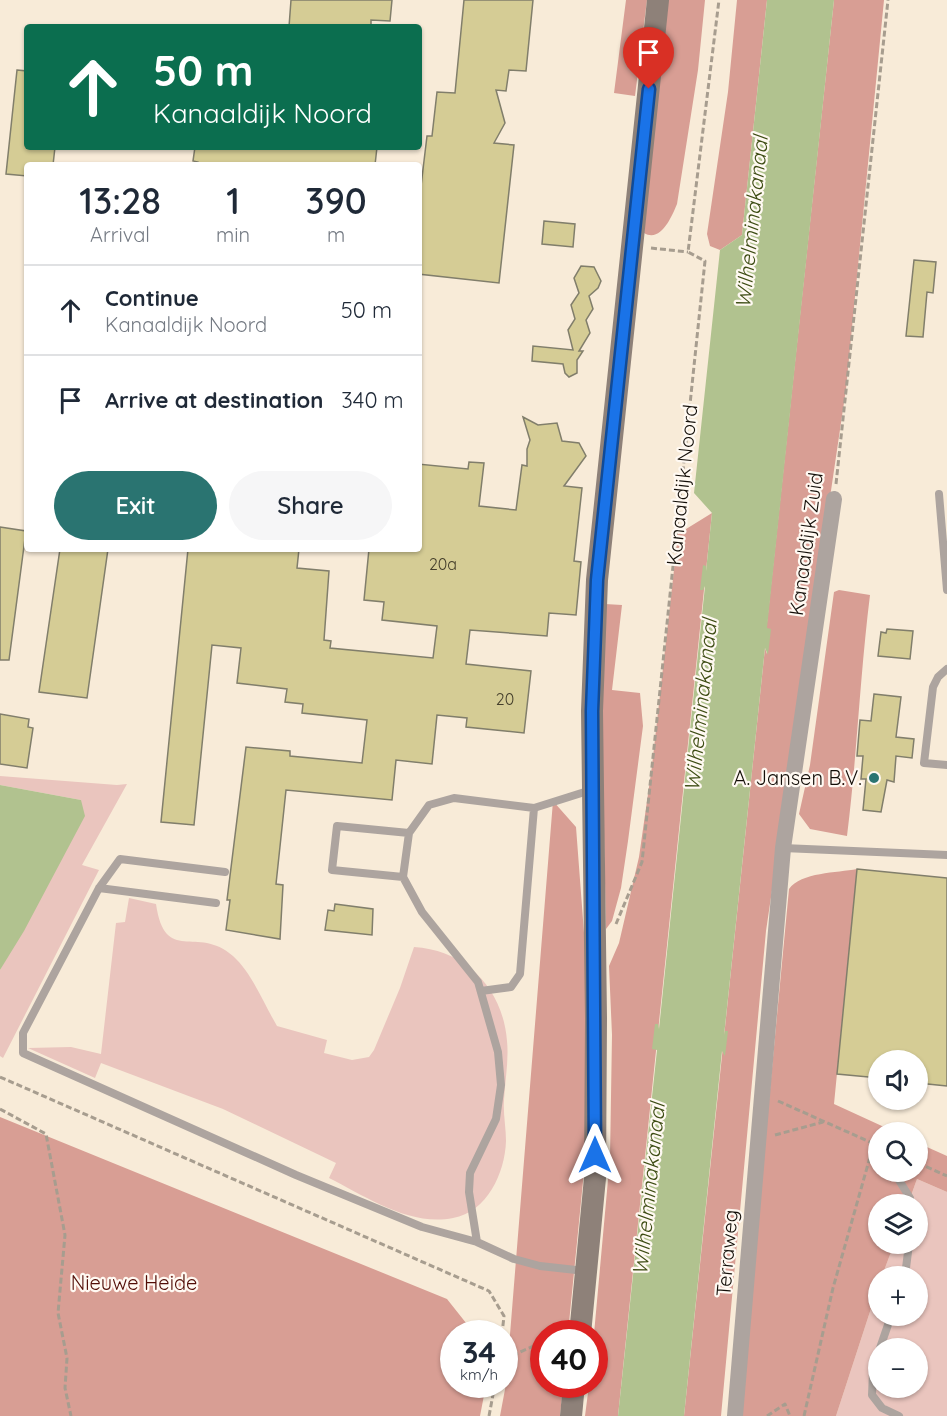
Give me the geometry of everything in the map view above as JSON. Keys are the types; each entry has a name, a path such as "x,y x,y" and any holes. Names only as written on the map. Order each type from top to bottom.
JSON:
{"street":[{"path":"581,1320 595,1178 596,1018 592,711 597,580 658,0"},
{"name":"Kanaaldijk Zuid","path":"762,1094 783,848 834,499"},
{"name":"Terraweg","path":"735,1416 762,1094"},
{"path":"571,1416 573,1398"}],"lane":[{"path":"939,494 947,590"},
{"path":"947,669 938,677 933,687 924,763 947,765"},
{"path":"477,1242 469,1192 470,1173 496,1119 501,1085 498,1052 478,982 422,912 403,877 409,833 429,805 454,798 534,808 593,790"},
{"path":"481,991 511,987 520,974 534,808"},
{"path":"403,877 332,870 337,826 409,833"},
{"path":"783,848 947,855"},
{"path":"225,872 120,859 99,888 23,1033 23,1053 422,1227 477,1242 514,1259 540,1266 586,1271"},
{"path":"99,888 216,903"},
{"path":"874,1398 882,1408 899,1416"}],"path":[{"path":"633,246 688,252 719,0"},
{"name":"Kanaaldijk Zuid","path":"834,499 888,0"},
{"name":"Kanaaldijk Noord","path":"612,932 642,862 705,261 688,252"},
{"path":"0,1077 489,1291 504,1316 504,1320"},
{"path":"762,1094 868,1140"},
{"path":"0,1109 46,1134 65,1234 58,1313 68,1358 65,1388 71,1416"},
{"path":"758,1140 825,1122"},
{"path":"804,1416 833,1288 868,1164"},
{"path":"928,1167 947,1176"},
{"path":"489,1416 492,1398"},
{"path":"767,1416 784,1404 790,1416"}],"shaded area":[{"path":"0,776 127,784 82,865 99,870 3,1058 0,1056 0,970 81,800 0,785"},
{"path":"129,898 156,904 160,923 167,934 175,939 207,943 220,947 233,956 252,980 277,1026 327,1040 324,1053 352,1060 369,1057 374,1050 414,947 433,950 465,964 490,989 504,1022 507,1041 504,1105 505,1153 498,1178 484,1199 475,1208 453,1218 437,1220 404,1214 329,1178 336,1163 223,1109 101,1063 95,1078 28,1048 71,1047 101,1054 116,923 125,922"},
{"path":"916,1182 924,1182 947,1192 947,1416 836,1416 868,1318 868,1326 928,1326 928,1266 886,1266 890,1254 928,1254 928,1194 912,1194"}],"green space":[{"path":"626,0 647,0 635,96 614,93"},
{"path":"665,0 705,0 698,70 677,204 665,227 656,234 650,235 644,233"},
{"path":"737,0 767,0 742,235 720,250 710,246 707,234 728,92"},
{"path":"834,0 884,0 846,389 766,931 721,1416 684,1416 765,648 767,654 766,632"},
{"path":"712,513 618,1416 585,1416 587,1398 608,1398 608,1320 595,1320 610,1158 612,1035 609,966 619,943 639,857 652,766 678,534"},
{"path":"839,590 870,595 847,836 810,829 799,814 810,765 834,592"},
{"path":"605,604 622,605 612,690 640,693 643,726 621,888 612,921 606,929 601,695"},
{"path":"553,801 576,827 589,999 590,1111 569,1320 530,1320 530,1398 562,1398 560,1416 500,1416 503,1398 518,1398 518,1320 511,1320"},
{"path":"857,869 834,1104 873,1122 868,1122 868,1182 916,1182 912,1194 868,1194 868,1254 890,1254 886,1266 868,1266 868,1318 836,1416 739,1416 789,889 802,879"},
{"name":"Nieuwe Heide","path":"0,1117 447,1299 464,1320 440,1320 440,1398 483,1398 480,1416 0,1416"},
{"path":"928,1147 947,1156 947,1192 924,1182 928,1182"}],"water":[{"name":"Wilhelminakanaal","path":"767,0 834,0 767,628 771,629 768,655 765,648 724,1036 725,1031 728,1031 725,1056 722,1051 684,1416 618,1416 657,1050 652,1049 655,1024 658,1024 659,1029 705,586 703,590 700,590 703,565 706,566 706,571 712,513 694,493 720,250 742,235"},
{"path":"0,785 81,800 85,816 24,931 0,970"}],"building":[{"path":"291,0 392,0 390,21 371,20 371,24 289,24"},
{"path":"464,0 533,0 526,71 509,70 506,91 496,90 505,123 494,143 514,145 499,283 422,274 422,178 427,136 432,136 437,92 455,93"},
{"path":"17,70 24,71 24,150 55,150 53,162 24,162 24,176 6,174"},
{"path":"195,150 377,150 375,162 193,161"},
{"path":"544,221 575,224 573,247 542,244"},
{"path":"914,260 936,262 933,293 927,292 923,337 906,336"},
{"path":"581,266 594,267 601,281 598,288 589,296 593,309 586,320 590,333 579,351 583,351 577,360 577,373 569,377 565,373 563,364 532,361 533,346 573,350 568,330 575,319 571,305 579,293 574,278"},
{"path":"523,417 538,425 557,423 562,441 579,443 586,456 564,486 582,488 574,561 581,562 576,615 549,613 547,636 470,630 466,664 531,671 524,733 466,727 467,718 437,715 432,764 396,760 392,800 286,790 276,884 283,885 280,939 226,930 230,900 227,900 246,747 290,751 290,756 362,763 367,720 302,713 303,704 285,702 287,689 237,683 241,648 212,645 194,825 161,822 188,552 299,552 297,568 329,571 324,640 331,641 330,648 433,658 437,626 382,620 384,602 364,600 369,552 422,552 422,464 468,469 469,462 484,463 479,506 516,510 522,465 527,466 527,449 530,440"},
{"path":"0,527 24,531 24,546 9,660 0,660"},
{"path":"60,552 108,552 87,698 39,692"},
{"path":"887,629 913,631 910,659 878,656 881,632 886,633"},
{"path":"874,694 901,697 896,737 914,739 912,758 896,756 894,782 887,780 881,812 863,810 866,779 861,779 863,756 857,756 860,720 871,721"},
{"path":"0,714 29,719 28,727 33,728 27,768 0,764"},
{"path":"857,869 947,878 947,1086 928,1084 928,1050 868,1050 868,1077 837,1074"},
{"path":"335,904 373,909 372,935 325,930 328,910 334,911"}],"place":[{"name":"A. Jansen B.V.","path":"874,778"}],"route":[{"path":"595,1155 596,1018 592,711 597,580 649,89"}]}
